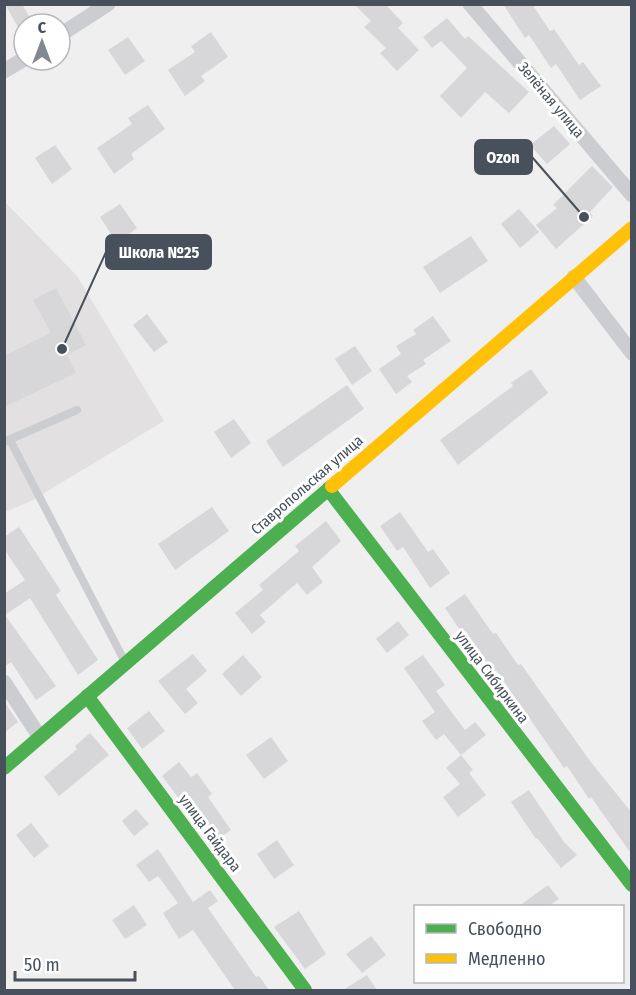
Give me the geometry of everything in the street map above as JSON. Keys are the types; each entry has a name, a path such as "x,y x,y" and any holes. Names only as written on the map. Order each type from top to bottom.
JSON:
{"street":[{"path":"72,27 108,4"},
{"name":"Зелёная улица","path":"470,4 632,195"},
{"name":"Ставропольская улица","path":"4,768 632,228"},
{"path":"574,277 632,353"},
{"name":"улица Сибиркина","path":"328,489 632,885"},
{"path":"4,682 39,736"},
{"name":"улица Гайдара","path":"87,696 305,990"}],"lane":[{"path":"77,410 7,441 126,662"}],"shaded area":[{"path":"4,201 77,276 164,421 31,501 5,512"}],"building":[{"path":"5,4 22,4 27,12 12,12 12,17"},
{"path":"354,4 385,4 403,23 398,28 419,50 397,71 380,53 386,48 364,27 371,21"},
{"path":"503,4 532,4 550,31 554,29 579,65 583,62 601,86 580,100 556,64 551,68 529,35 525,38"},
{"path":"447,18 465,39 468,36 529,92 509,113 485,92 461,118 440,96 467,68 441,41 432,48 423,37"},
{"path":"211,32 228,57 201,76 205,81 185,96 168,70 195,52 191,46"},
{"path":"128,37 145,61 125,75 108,50"},
{"path":"148,105 165,129 131,154 134,159 114,174 97,148 132,124 128,118"},
{"path":"554,126 570,144 547,164 530,145"},
{"path":"55,145 72,169 52,184 35,158"},
{"path":"592,166 613,187 590,212 593,216 556,249 536,225 557,208 553,205"},
{"path":"120,204 137,228 117,243 100,217"},
{"path":"519,209 539,232 520,248 501,224"},
{"path":"471,236 488,261 440,293 423,267"},
{"path":"56,288 86,345 67,355 76,373 4,407 4,356 51,333 33,300"},
{"path":"147,314 168,342 154,352 133,325"},
{"path":"433,316 451,341 423,360 426,364 407,376 412,382 396,394 379,369 401,354 396,346 416,334 413,330"},
{"path":"355,346 372,371 352,385 335,359"},
{"path":"531,369 548,393 458,465 440,440 513,386 511,383"},
{"path":"347,385 364,409 283,467 266,441"},
{"path":"234,419 251,443 231,458 214,432"},
{"path":"212,507 229,531 175,570 158,544"},
{"path":"400,512 428,552 433,549 450,573 430,588 403,547 397,551 380,526"},
{"path":"326,521 341,541 312,567 323,582 307,595 297,583 260,615 266,622 252,634 235,613 263,590 259,585 299,551 295,546"},
{"path":"19,527 61,591 56,595 98,660 78,675 30,598 5,615 56,686 36,700 11,662 4,667 4,594 25,580 4,549 4,537"},
{"path":"465,594 493,634 496,633 518,665 521,664 590,761 632,813 632,855 567,766 564,768 496,670 493,672 466,631 462,633 445,608"},
{"path":"398,621 409,635 387,653 376,639"},
{"path":"193,654 207,671 186,689 198,703 185,714 158,681"},
{"path":"243,655 262,677 241,696 222,674"},
{"path":"423,655 445,685 436,691 465,730 475,722 486,735 461,755 444,734 436,740 422,721 435,712 404,668"},
{"path":"4,701 18,722 4,733"},
{"path":"149,711 165,731 142,749 127,728"},
{"path":"90,733 109,755 59,796 44,777 77,749 75,746"},
{"path":"271,737 288,761 264,779 246,755"},
{"path":"461,755 473,770 469,773 486,795 458,817 443,797 460,784 446,768"},
{"path":"179,762 191,777 197,773 212,794 208,797 231,830 212,843 162,776"},
{"path":"529,790 564,842 577,855 561,868 536,839 511,802"},
{"path":"136,809 149,824 134,836 122,821"},
{"path":"31,823 49,846 34,858 16,835"},
{"path":"277,840 294,865 274,879 257,854"},
{"path":"158,849 193,902 210,890 218,901 208,908 256,977 259,976 269,990 235,990 193,930 179,939 163,913 178,903 158,876 149,882 136,865"},
{"path":"548,885 559,899 550,905 520,905"},
{"path":"134,905 147,925 125,939 112,920"},
{"path":"299,911 326,954 305,969 274,927"},
{"path":"371,936 386,955 362,973 346,954"},
{"path":"367,975 377,990 343,990"}],"traffic: fast":[{"path":"4,768 332,486"},
{"path":"328,489 632,885"},
{"path":"87,696 305,990"}],"traffic: slow":[{"path":"332,486 632,228"}],"place":[{"name":"Ozon","path":"584,217"},
{"name":"Школа №25","path":"62,349"}]}
